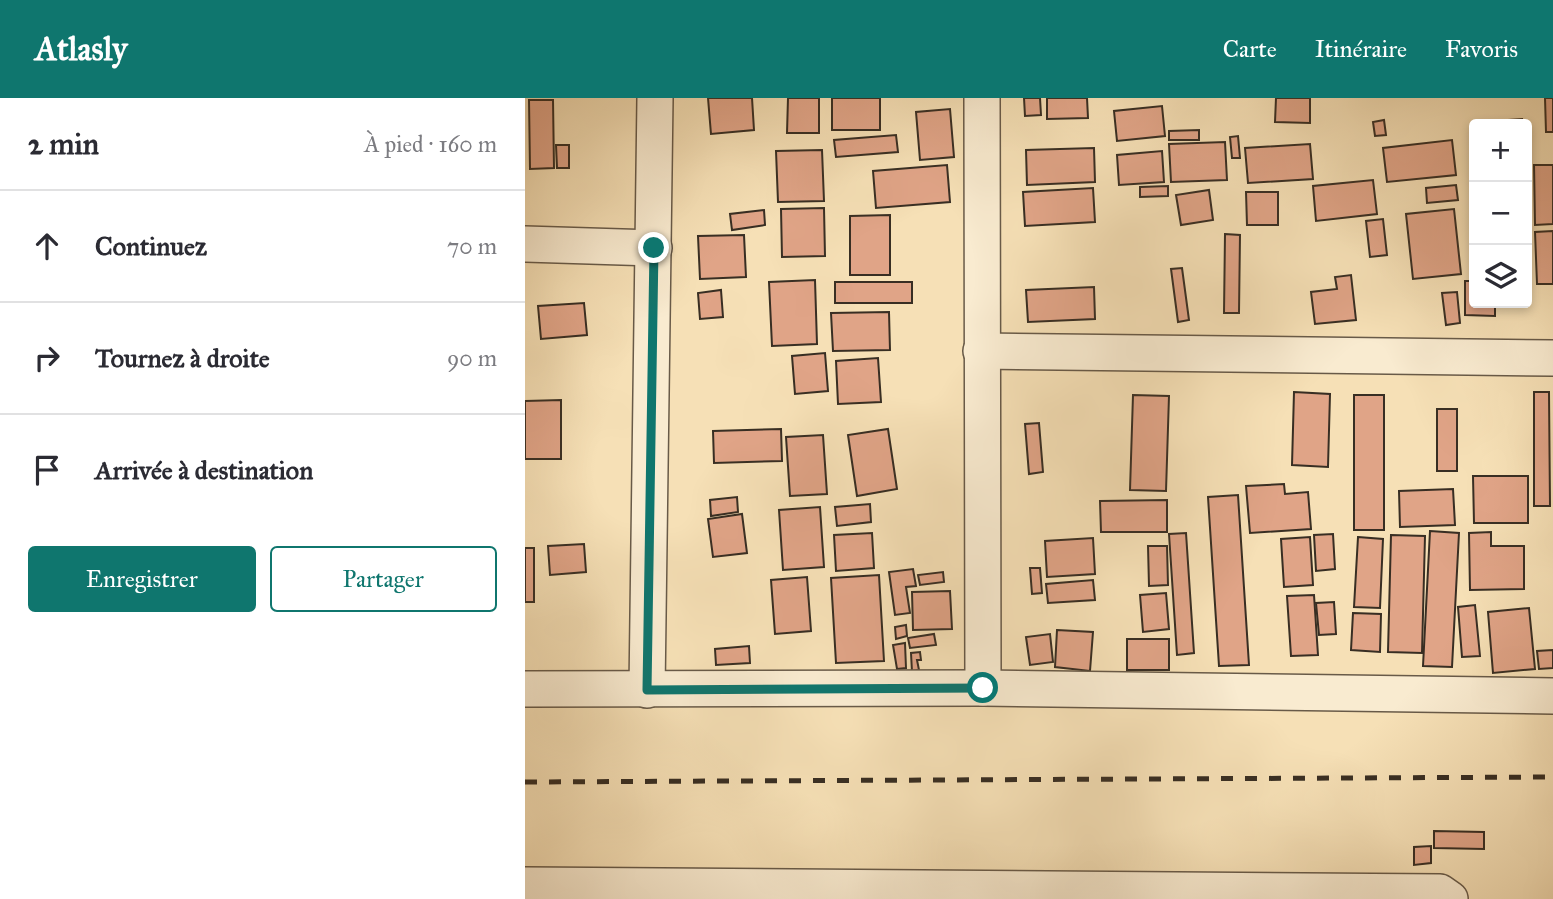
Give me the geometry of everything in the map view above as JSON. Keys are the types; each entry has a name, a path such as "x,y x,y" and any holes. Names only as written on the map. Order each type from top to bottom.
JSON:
{"street":[{"path":"647,690 655,98"},
{"path":"982,98 983,688"},
{"path":"525,244 654,248"},
{"path":"981,351 1553,358"},
{"path":"525,689 983,688 1553,696"},
{"path":"525,885 1440,892 1450,899"}],"building":[{"path":"708,98 752,98 754,130 711,134"},
{"path":"788,98 819,98 819,133 787,133"},
{"path":"832,98 880,98 880,130 832,130"},
{"path":"1024,98 1040,98 1041,115 1025,116"},
{"path":"1047,98 1087,98 1088,118 1047,119"},
{"path":"1276,98 1310,98 1310,123 1275,122"},
{"path":"1545,98 1553,98 1553,132 1546,132"},
{"path":"529,100 553,100 554,168 530,169"},
{"path":"1162,106 1165,136 1117,141 1114,111"},
{"path":"950,109 954,157 920,160 916,112"},
{"path":"1384,120 1386,135 1375,136 1373,122"},
{"path":"1199,130 1199,140 1169,140 1169,131"},
{"path":"896,135 898,152 836,157 834,140"},
{"path":"1238,136 1240,158 1232,158 1230,137"},
{"path":"1452,140 1456,175 1387,182 1383,148"},
{"path":"1225,142 1227,180 1171,182 1169,144"},
{"path":"1310,144 1313,179 1248,183 1245,148"},
{"path":"556,145 569,145 569,168 557,168"},
{"path":"1094,148 1095,182 1027,185 1026,150"},
{"path":"822,150 824,201 778,202 776,151"},
{"path":"1162,151 1164,182 1119,185 1117,155"},
{"path":"947,165 950,202 876,208 873,171"},
{"path":"1534,165 1553,165 1553,224 1535,225"},
{"path":"1373,180 1377,214 1316,221 1313,186"},
{"path":"1456,185 1458,200 1427,203 1426,188"},
{"path":"1168,186 1168,196 1140,197 1140,187"},
{"path":"1093,188 1095,222 1025,226 1023,192"},
{"path":"1209,190 1213,220 1181,225 1176,195"},
{"path":"1246,192 1278,192 1278,225 1247,225"},
{"path":"824,208 825,256 782,257 781,209"},
{"path":"1454,209 1461,274 1413,279 1406,214"},
{"path":"764,210 765,225 732,230 730,214"},
{"path":"890,215 890,275 850,275 850,216"},
{"path":"1383,219 1387,255 1370,257 1366,221"},
{"path":"1553,231 1553,284 1537,284 1535,232"},
{"path":"1225,234 1240,235 1239,313 1224,313"},
{"path":"744,235 746,277 700,279 698,236"},
{"path":"1182,268 1189,320 1178,322 1171,269"},
{"path":"1351,275 1356,320 1315,324 1311,292 1337,289 1335,277"},
{"path":"815,280 817,344 772,346 769,282"},
{"path":"1465,281 1469,281 1469,308 1495,308 1495,316 1465,315"},
{"path":"835,282 912,282 912,303 835,303"},
{"path":"1094,287 1095,319 1028,322 1026,290"},
{"path":"721,290 723,317 700,319 698,293"},
{"path":"1457,292 1460,323 1446,325 1442,293"},
{"path":"584,303 587,335 541,339 538,306"},
{"path":"889,312 890,350 833,351 831,313"},
{"path":"825,353 828,391 795,394 792,356"},
{"path":"878,358 881,402 838,404 836,361"},
{"path":"1294,392 1330,394 1328,467 1292,465"},
{"path":"1534,392 1549,392 1550,506 1534,506"},
{"path":"1133,395 1169,396 1166,491 1130,490"},
{"path":"1354,395 1384,395 1384,530 1354,530"},
{"path":"561,400 561,459 525,459 525,401"},
{"path":"1437,409 1457,409 1457,471 1437,471"},
{"path":"1039,423 1043,472 1029,474 1025,424"},
{"path":"781,429 782,461 714,463 713,431"},
{"path":"888,429 897,489 857,496 848,435"},
{"path":"823,435 827,494 790,496 786,437"},
{"path":"1473,476 1528,476 1528,523 1474,523"},
{"path":"1284,484 1285,494 1308,492 1311,529 1250,533 1246,486"},
{"path":"1453,489 1455,525 1400,527 1399,491"},
{"path":"1238,495 1249,665 1219,666 1208,497"},
{"path":"737,497 738,512 711,516 710,500"},
{"path":"1167,500 1167,532 1101,532 1100,501"},
{"path":"870,504 871,522 837,526 835,507"},
{"path":"820,507 824,567 783,570 779,510"},
{"path":"742,514 747,553 713,557 708,519"},
{"path":"1430,531 1459,533 1452,667 1423,666"},
{"path":"1491,532 1491,546 1524,546 1524,589 1470,590 1469,533"},
{"path":"872,533 874,568 836,571 834,535"},
{"path":"1186,533 1194,653 1177,655 1169,534"},
{"path":"1333,534 1335,569 1316,571 1314,535"},
{"path":"1391,535 1425,536 1422,653 1388,652"},
{"path":"1310,537 1313,585 1284,587 1281,539"},
{"path":"1358,537 1383,539 1380,608 1354,607"},
{"path":"1093,538 1095,574 1047,577 1045,541"},
{"path":"584,544 586,572 550,575 548,546"},
{"path":"1148,546 1167,546 1168,585 1149,586"},
{"path":"525,548 534,548 534,602 525,602"},
{"path":"1030,568 1040,568 1042,593 1032,594"},
{"path":"913,569 916,586 906,587 910,613 895,615 889,572"},
{"path":"943,572 944,582 920,585 918,575"},
{"path":"879,575 884,661 836,663 831,578"},
{"path":"807,577 811,631 775,634 771,580"},
{"path":"1093,580 1095,600 1048,603 1046,584"},
{"path":"950,591 952,629 913,630 912,592"},
{"path":"1166,593 1169,629 1143,632 1140,595"},
{"path":"1314,595 1318,655 1291,656 1287,596"},
{"path":"1334,602 1336,634 1319,635 1316,603"},
{"path":"1475,605 1480,656 1462,657 1458,607"},
{"path":"1529,608 1535,669 1493,673 1488,612"},
{"path":"1353,613 1381,614 1380,652 1351,650"},
{"path":"906,625 907,636 896,639 895,627"},
{"path":"1057,630 1093,632 1090,671 1055,667"},
{"path":"934,634 936,645 910,648 908,638"},
{"path":"1050,634 1053,662 1030,665 1026,637"},
{"path":"1127,639 1169,639 1169,670 1127,670"},
{"path":"905,643 906,668 897,669 893,645"},
{"path":"749,646 750,663 716,665 715,649"},
{"path":"1553,650 1553,668 1539,669 1537,651"},
{"path":"920,652 921,660 917,660 919,670 912,672 911,653"},
{"path":"1434,831 1484,832 1484,849 1434,848"},
{"path":"1431,846 1431,863 1414,865 1414,847"}],"railway":[{"path":"525,782 1553,777"}],"route":[{"path":"654,248 647,690 983,688"}]}
